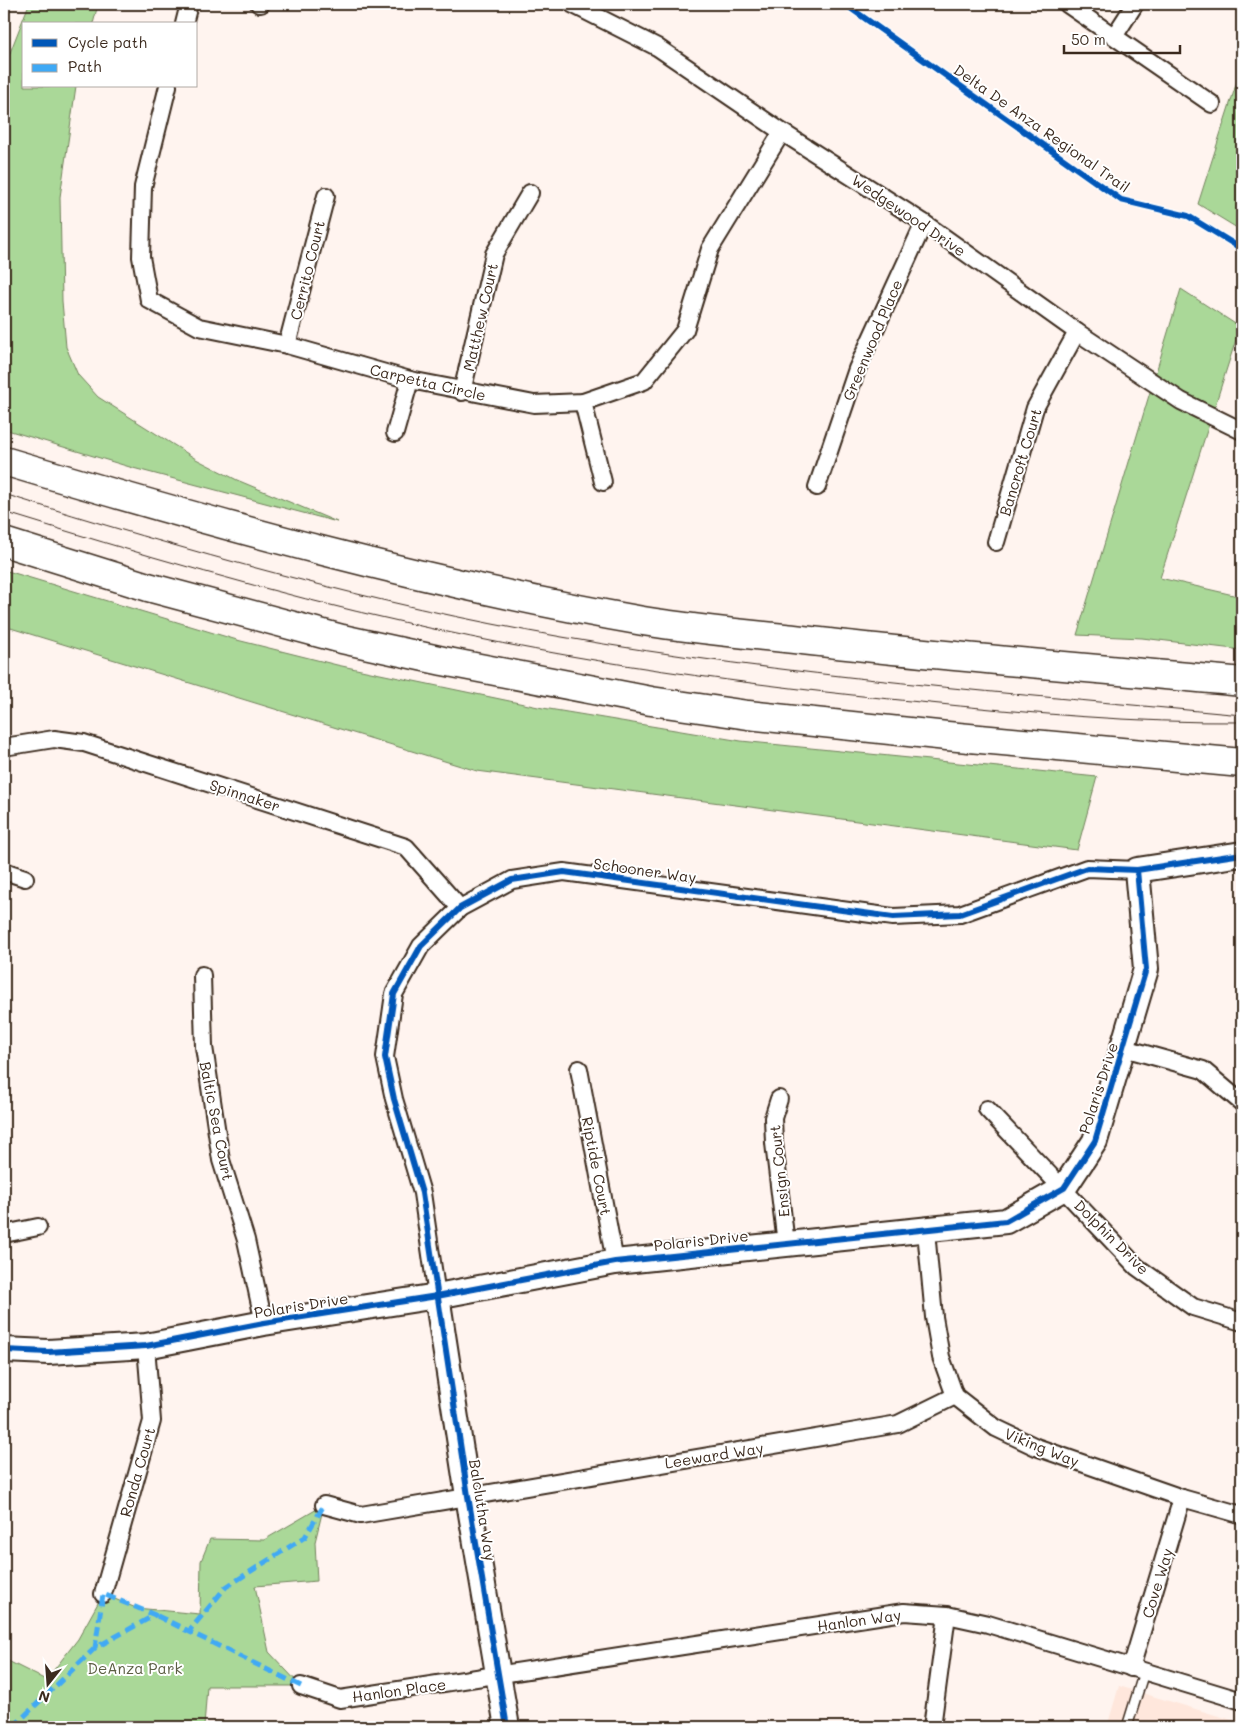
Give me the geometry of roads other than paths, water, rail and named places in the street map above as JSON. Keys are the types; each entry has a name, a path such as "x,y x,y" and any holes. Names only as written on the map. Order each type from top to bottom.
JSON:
{"highway":[{"path":"4,461 236,529 355,560 549,604 647,621 858,647 1242,682"},
{"path":"4,542 148,588 342,639 443,662 651,701 748,715 927,734 1242,763"}],"street":[{"path":"185,22 190,4"},
{"name":"Wedgewood Drive","path":"572,4 657,47 782,132 924,223 1077,332 1181,401 1242,431"},
{"path":"1067,4 1212,104"},
{"path":"1115,36 1136,4"},
{"name":"Carpetta Circle","path":"167,88 142,187 141,257 149,300 199,327 288,345 410,380 462,392 534,404 583,402 644,381 684,330 710,249 782,132"},
{"name":"Matthew Court","path":"462,392 494,254 530,193"},
{"name":"Cerrito Court","path":"288,345 326,196"},
{"name":"Greenwood Place","path":"816,487 857,369 924,223"},
{"name":"Bancroft Court","path":"996,542 1035,408 1077,332"},
{"path":"395,433 410,380"},
{"path":"583,402 602,482"},
{"name":"Spinnaker","path":"4,747 54,739 84,743 406,847 460,908"},
{"name":"Schooner Way","path":"437,1296 422,1193 394,1099 385,1057 394,994 421,946 460,908 512,880 564,872 893,917 960,914 1086,868 1137,870 1242,854"},
{"name":"Polaris Drive","path":"4,1350 48,1352 146,1346 264,1323 437,1296 615,1262 1006,1222 1064,1188 1095,1141 1146,969 1137,870"},
{"path":"4,871 25,878"},
{"name":"Baltic Sea Court","path":"202,975 204,1046 222,1160 246,1240 264,1323"},
{"path":"1124,1048 1203,1070 1242,1102"},
{"name":"Riptide Court","path":"579,1069 615,1262"},
{"name":"Ensign Court","path":"779,1099 773,1118 774,1144 786,1244"},
{"name":"Dolphin Drive","path":"987,1109 1137,1267 1193,1307 1242,1322"},
{"path":"4,1234 38,1227"},
{"path":"926,1230 934,1317 941,1357 956,1396"},
{"name":"Balclutha Way","path":"437,1296 507,1727"},
{"name":"Ronda Court","path":"103,1594 152,1421 146,1346"},
{"name":"Leeward Way","path":"324,1505 361,1515 898,1424 956,1396"},
{"name":"Viking Way","path":"956,1396 996,1428 1036,1447 1182,1498 1242,1515"},
{"name":"Cove Way","path":"1138,1670 1182,1498"},
{"name":"Hanlon Way","path":"498,1676 904,1612 947,1616 988,1624 1242,1702"},
{"path":"932,1727 947,1616"},
{"name":"Hanlon Place","path":"301,1686 340,1698 498,1676"}],"lane":[{"path":"1127,1727 1138,1670"}],"tram line":[{"path":"4,494 211,556 350,592 420,609 562,637 731,663 901,683 1242,715"},
{"path":"4,512 154,557 305,599 471,637 598,661 791,688 1001,710 1161,721 1242,722"}],"park label":[{"name":"DeAnza Park","path":"135,1668"}]}
